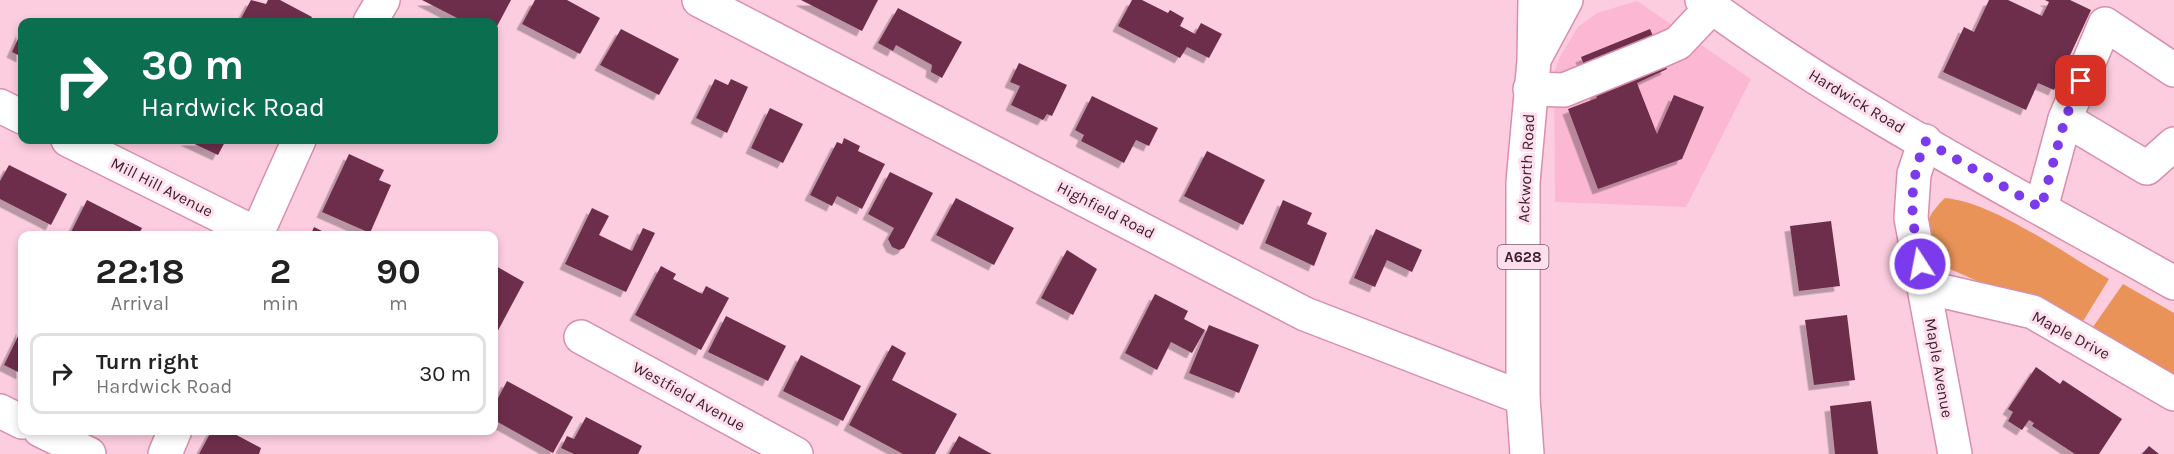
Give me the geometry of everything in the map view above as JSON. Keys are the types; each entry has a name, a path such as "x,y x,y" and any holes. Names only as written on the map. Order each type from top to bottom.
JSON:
{"main road":[{"path":"372,18 382,0"},
{"name":"Highfield Road","path":"699,0 1305,314 1523,398"},
{"name":"Ackworth Road","path":"1527,454 1523,398 1523,182 1532,75 1535,0"},
{"name":"Ackworth Road","path":"1532,75 1566,0"},
{"path":"1532,75 1564,90 1678,43 1707,4"},
{"name":"Hardwick Road","path":"1707,4 1833,88 2041,208 2170,273"},
{"path":"2041,208 2065,119 2105,12 2174,70"},
{"path":"0,106 18,115"},
{"path":"2065,119 2147,168 2174,144"},
{"name":"Maple Avenue","path":"1925,141 1914,174 1911,218 1955,454"},
{"name":"Mill Hill Avenue","path":"76,144 248,231"},
{"path":"258,231 296,144"},
{"name":"Maple Drive","path":"1925,287 2033,312 2174,394"},
{"name":"Westfield Avenue","path":"581,337 796,454"},
{"path":"0,411 18,420"},
{"path":"50,435 89,454"},
{"path":"165,454 172,435"}],"shaded area":[{"path":"1637,1 1751,79 1686,207 1555,202 1554,72 1561,55 1578,27 1597,13"},
{"path":"1945,198 1985,209 2006,219 2109,279 2080,326 1943,266 1929,248 1925,232 1931,215"},
{"path":"2123,284 2174,313 2174,386 2093,327"}],"building":[{"path":"251,0 266,4 268,0 280,0 312,17 311,18 241,18"},
{"path":"422,0 511,0 498,24 498,18 457,18"},
{"path":"535,0 567,0 600,18 580,54 522,24"},
{"path":"801,0 878,0 862,31"},
{"path":"1132,0 1142,0 1168,13 1170,10 1184,18 1180,26 1195,34 1201,23 1222,34 1209,58 1187,47 1180,58 1118,26"},
{"path":"1989,0 2008,0 2042,16 2049,2 2045,0 2070,0 2091,10 2054,90 2038,83 2026,110 1943,72 1964,27 1974,32"},
{"path":"898,8 962,42 942,78 931,72 932,65 896,45 893,51 878,43"},
{"path":"621,29 679,59 659,95 600,65"},
{"path":"1650,29 1667,69 1637,83 1657,134 1674,95 1704,107 1682,159 1598,189 1568,109 1597,98 1581,57"},
{"path":"18,39 18,55 12,52"},
{"path":"1019,63 1067,85 1052,116 1047,114 1043,120 1011,105 1020,86 1010,82"},
{"path":"715,79 728,85 731,79 748,87 727,133 696,118"},
{"path":"1092,96 1158,128 1149,146 1136,140 1124,163 1081,141 1084,135 1075,130"},
{"path":"770,108 803,124 783,163 751,148"},
{"path":"844,138 860,146 858,151 885,164 862,209 837,196 832,206 810,195 837,142 842,144"},
{"path":"195,144 224,144 218,155"},
{"path":"1207,151 1265,180 1243,225 1184,196"},
{"path":"349,154 384,170 379,180 391,185 371,231 365,231 322,212"},
{"path":"9,165 67,194 51,225 0,199 0,181"},
{"path":"890,172 933,193 904,248 899,250 892,247 888,239 894,228 868,214"},
{"path":"956,198 1014,228 994,265 936,235"},
{"path":"87,200 142,228 140,231 72,231"},
{"path":"1283,200 1312,213 1307,224 1327,233 1314,266 1265,243"},
{"path":"592,208 609,216 599,235 632,251 643,228 655,233 626,292 565,264"},
{"path":"1831,221 1840,286 1799,291 1790,226"},
{"path":"1376,229 1422,250 1412,272 1387,260 1375,287 1354,278"},
{"path":"1067,250 1097,269 1073,315 1041,298"},
{"path":"661,266 676,274 673,279 702,294 706,286 729,298 701,350 635,315"},
{"path":"498,267 524,282 498,331"},
{"path":"1155,294 1188,311 1184,319 1205,330 1192,353 1171,342 1157,370 1125,353"},
{"path":"1847,315 1855,380 1814,385 1805,320"},
{"path":"726,316 786,346 768,381 708,352"},
{"path":"1209,325 1259,345 1239,393 1189,373"},
{"path":"18,336 18,372 4,365"},
{"path":"892,345 906,353 892,380 957,414 935,454 903,454 849,425"},
{"path":"801,355 861,386 843,421 783,391"},
{"path":"2036,367 2060,384 2063,380 2122,419 2099,454 2075,454 2032,426 2034,423 2029,420 2022,430 2008,421 2013,412 2008,409"},
{"path":"507,381 573,417 553,453 498,422 498,398"},
{"path":"1871,401 1878,454 1835,454 1830,406"},
{"path":"586,417 642,446 638,454 574,454 561,448 567,436 574,439"},
{"path":"209,435 236,435 261,448 259,454 199,454"},
{"path":"959,436 988,452 992,454 949,454"},
{"path":"2149,446 2159,454 2142,454"}],"route":[{"path":"1920,264 1911,218 1911,193 1914,174 1925,141 2041,208 2065,119 2081,81"}]}
